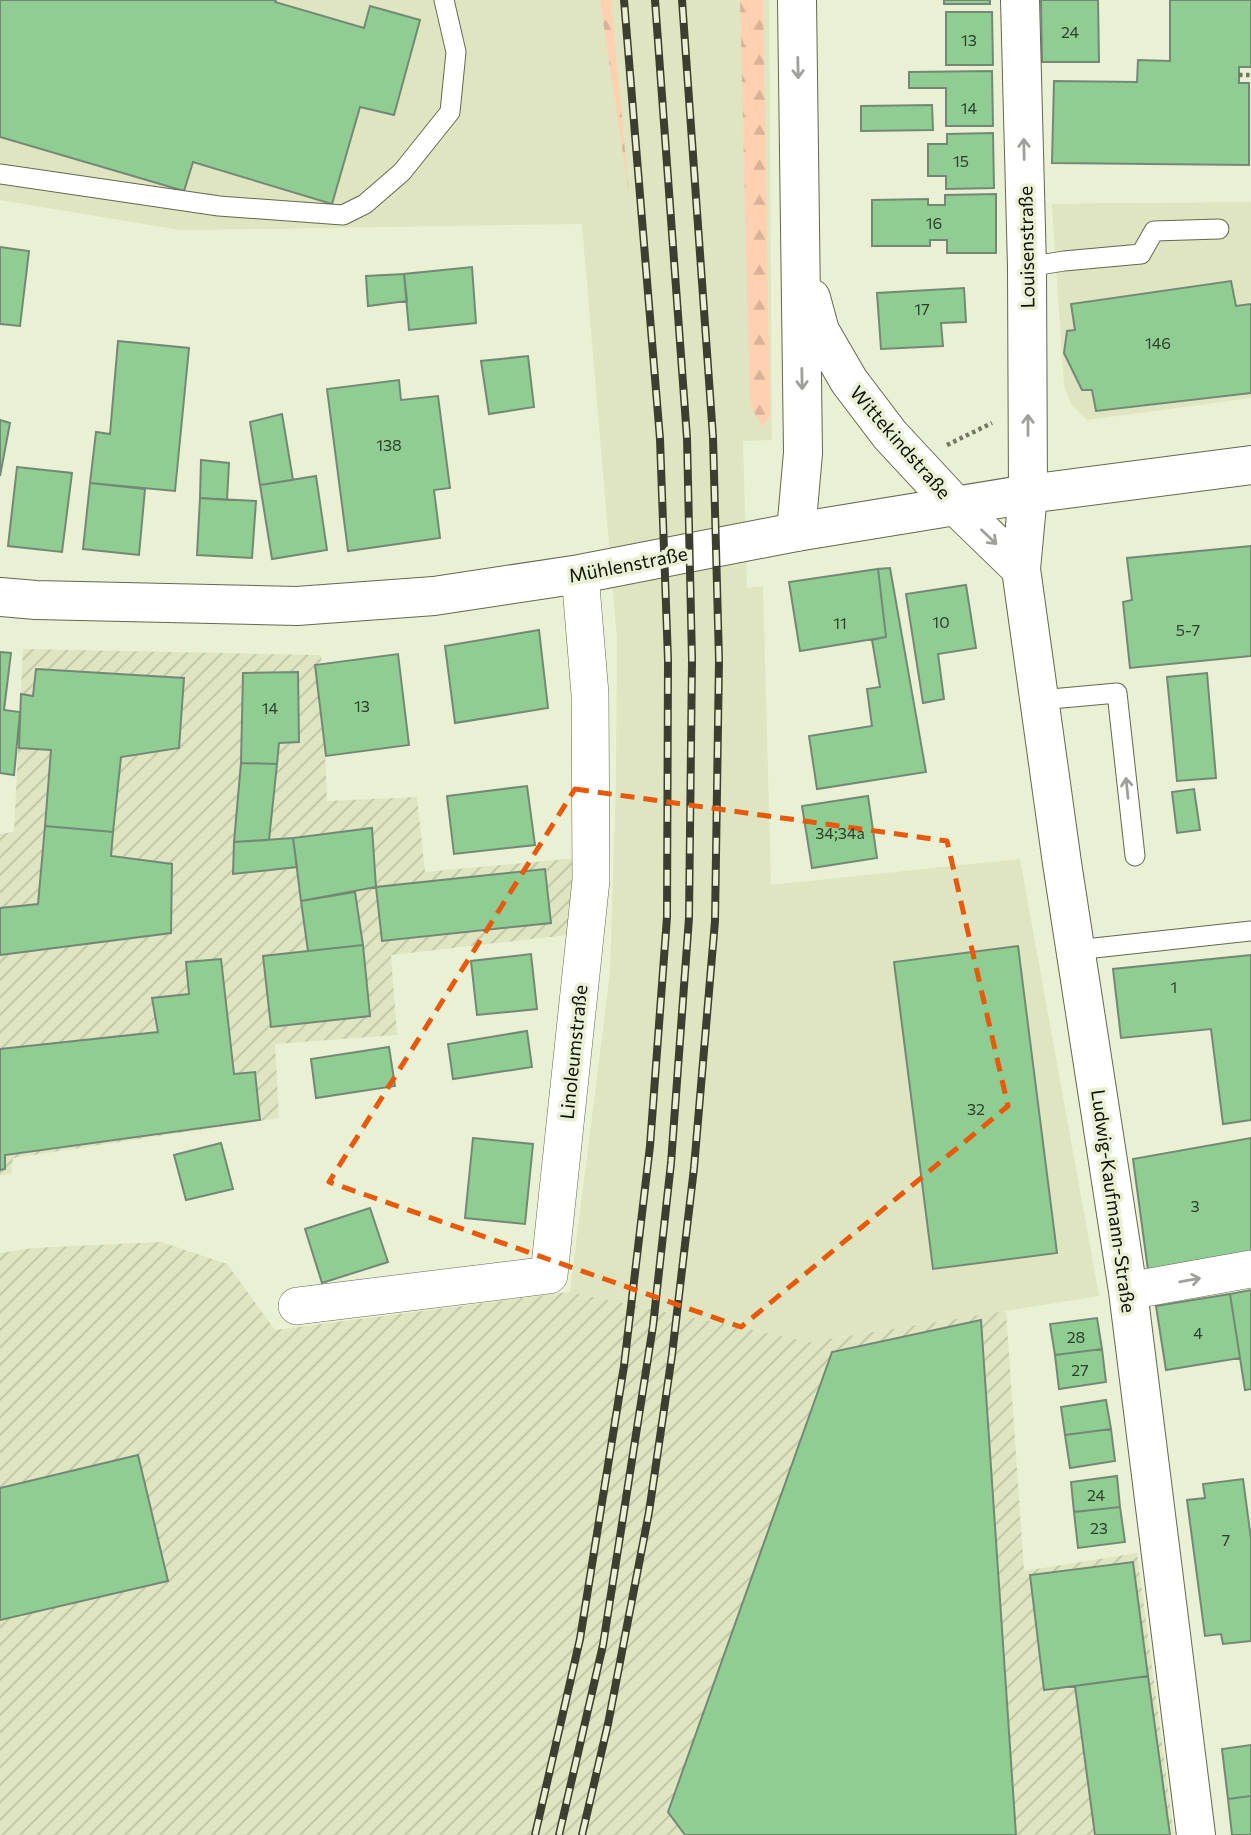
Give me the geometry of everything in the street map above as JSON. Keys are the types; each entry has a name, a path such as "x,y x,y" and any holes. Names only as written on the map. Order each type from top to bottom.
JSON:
{"street":[{"name":"Wittekindstraße","path":"796,532 803,453 797,0"},
{"name":"Louisenstraße","path":"1020,0 1027,267 1028,494"},
{"name":"Wittekindstraße","path":"801,262 820,331 849,381 890,435 956,506"},
{"name":"Mühlenstraße","path":"0,597 297,606 434,596 580,574 796,532 1028,494 1251,465"},
{"name":"Ludwig-Kaufmann-Straße","path":"1028,494 1021,569 1128,1291 1196,1835"},
{"path":"956,506 1021,569"},
{"name":"Linoleumstraße","path":"297,1306 549,1275 591,880 590,694 580,574"},
{"path":"1128,1291 1251,1269"}],"lane":[{"path":"0,174 219,206 344,215 365,204 402,172 450,112 456,52 444,0"},
{"path":"1027,267 1141,254 1154,231 1219,229"},
{"path":"1040,700 1116,694 1135,856"},
{"path":"1076,950 1251,932"}],"path":[{"path":"1239,75 1251,75"},
{"path":"914,460 1028,406"}],"highlighted area":[{"path":"575,789 947,841 1008,1106 741,1327 329,1182"}],"shaded area":[{"path":"0,0 769,0 772,440 743,441 747,588 763,586 771,885 1020,859 1099,1296 810,1342 570,1292 610,973 616,781 617,639 582,224 181,230 0,200"},
{"path":"1251,202 1251,398 1087,420 1071,404 1064,386 1052,204"},
{"path":"23,649 321,655 327,801 417,797 425,872 578,858 577,934 391,955 397,1035 275,1044 279,1118 13,1158 11,1174 0,1175 0,834 14,832"},
{"path":"161,1242 227,1264 275,1330 570,1292 810,1342 1006,1311 1024,1571 1137,1553 1174,1835 0,1835 0,1253 33,1248"}],"green space":[{"path":"600,0 611,0 629,194"},
{"path":"740,0 763,0 770,416 762,427 750,405"}],"building":[{"path":"0,0 276,0 275,2 364,28 370,6 420,20 394,115 360,107 332,204 193,162 184,191 0,137"},
{"path":"944,0 990,0 990,4 944,4"},
{"path":"1041,0 1098,0 1099,62 1042,62"},
{"path":"1170,0 1251,0 1251,67 1239,67 1239,83 1249,83 1249,165 1052,163 1054,81 1137,82 1138,60 1170,61"},
{"path":"946,12 992,12 993,65 946,65"},
{"path":"992,71 993,126 946,126 946,88 909,88 909,72"},
{"path":"932,105 933,130 861,131 861,106"},
{"path":"993,133 994,188 946,189 946,176 928,176 928,144 947,144 947,134"},
{"path":"996,194 996,253 947,253 947,240 930,240 930,246 872,246 872,200 928,199 928,205 945,205 945,195"},
{"path":"0,247 29,251 20,326 0,324"},
{"path":"472,267 476,323 409,330 404,274"},
{"path":"404,274 407,301 368,306 366,276"},
{"path":"1231,281 1236,306 1251,304 1251,393 1096,411 1092,390 1082,390 1064,353 1067,331 1075,330 1071,304"},
{"path":"964,288 966,322 941,323 943,346 881,349 877,293"},
{"path":"118,341 189,348 175,491 90,483 96,432 110,434"},
{"path":"528,356 534,407 489,414 481,361"},
{"path":"399,380 401,400 438,396 450,488 434,490 440,538 348,551 327,389"},
{"path":"282,414 293,480 260,485 250,422"},
{"path":"0,420 10,423 0,476"},
{"path":"201,460 229,463 227,500 200,498"},
{"path":"17,467 72,473 62,552 8,546"},
{"path":"316,476 327,550 272,559 260,485"},
{"path":"90,483 145,489 139,555 83,549"},
{"path":"200,498 256,501 252,558 197,555"},
{"path":"1251,546 1251,656 1130,668 1123,602 1132,600 1127,558"},
{"path":"890,568 926,772 817,789 809,736 872,726 867,689 880,687 872,640 886,637 878,569"},
{"path":"878,569 886,637 800,651 789,582"},
{"path":"966,585 976,648 938,654 944,699 923,703 906,594"},
{"path":"539,630 548,708 455,723 445,646"},
{"path":"0,652 11,653 4,710 20,712 14,775 0,773"},
{"path":"398,654 409,745 326,756 315,665"},
{"path":"36,669 184,678 179,748 121,757 113,832 45,826 51,750 19,748 21,694 33,696"},
{"path":"298,672 299,742 279,743 277,764 241,763 243,673"},
{"path":"1207,673 1216,778 1177,781 1167,677"},
{"path":"241,763 277,764 269,840 234,842"},
{"path":"527,786 535,845 454,854 447,796"},
{"path":"1194,789 1200,830 1177,833 1172,792"},
{"path":"868,796 877,858 812,868 802,806"},
{"path":"45,826 113,832 111,856 172,864 171,933 0,955 0,908 38,904"},
{"path":"372,828 376,887 301,901 293,838"},
{"path":"293,838 297,867 233,874 234,842"},
{"path":"545,869 551,923 382,941 376,887"},
{"path":"355,892 363,945 308,951 301,901"},
{"path":"363,945 370,1016 271,1027 263,956"},
{"path":"1018,946 1057,1253 933,1269 894,962"},
{"path":"531,954 537,1009 477,1015 471,961"},
{"path":"1251,955 1251,1120 1223,1124 1211,1029 1121,1038 1113,969"},
{"path":"221,959 234,1074 255,1072 260,1120 5,1155 5,1169 0,1170 0,1049 158,1032 152,998 189,994 186,962"},
{"path":"527,1031 532,1067 453,1079 448,1044"},
{"path":"389,1047 395,1086 316,1098 311,1059"},
{"path":"473,1138 533,1144 525,1224 465,1218"},
{"path":"1251,1138 1251,1252 1148,1270 1133,1159"},
{"path":"221,1143 233,1189 186,1200 174,1155"},
{"path":"370,1208 388,1262 322,1283 305,1229"},
{"path":"1251,1290 1251,1389 1245,1390 1230,1294"},
{"path":"1230,1294 1240,1358 1166,1370 1156,1306"},
{"path":"1097,1318 1102,1349 1055,1355 1050,1324"},
{"path":"981,1320 1016,1835 685,1835 668,1812 832,1352"},
{"path":"1102,1349 1106,1382 1059,1389 1055,1355"},
{"path":"1106,1400 1111,1429 1065,1435 1061,1407"},
{"path":"1111,1429 1115,1461 1070,1468 1065,1435"},
{"path":"138,1455 168,1581 0,1620 0,1488"},
{"path":"1117,1476 1120,1507 1074,1512 1071,1482"},
{"path":"1243,1479 1251,1539 1251,1641 1223,1644 1221,1634 1205,1636 1187,1500 1205,1498 1203,1484"},
{"path":"1120,1507 1125,1542 1078,1548 1074,1512"},
{"path":"1133,1562 1148,1676 1044,1690 1030,1575"},
{"path":"1148,1676 1170,1835 1095,1835 1075,1686"},
{"path":"1251,1745 1251,1796 1228,1799 1222,1749"},
{"path":"1251,1796 1251,1835 1232,1835 1228,1799"}],"railway":[{"path":"535,1835 580,1639 624,1366 650,1146 667,917 668,660 660,439 624,0"},
{"path":"559,1835 603,1645 653,1326 671,1163 689,918 692,660 687,438 655,0"},
{"path":"582,1835 608,1724 649,1512 672,1355 694,1168 715,921 719,660 713,437 682,0"}]}
